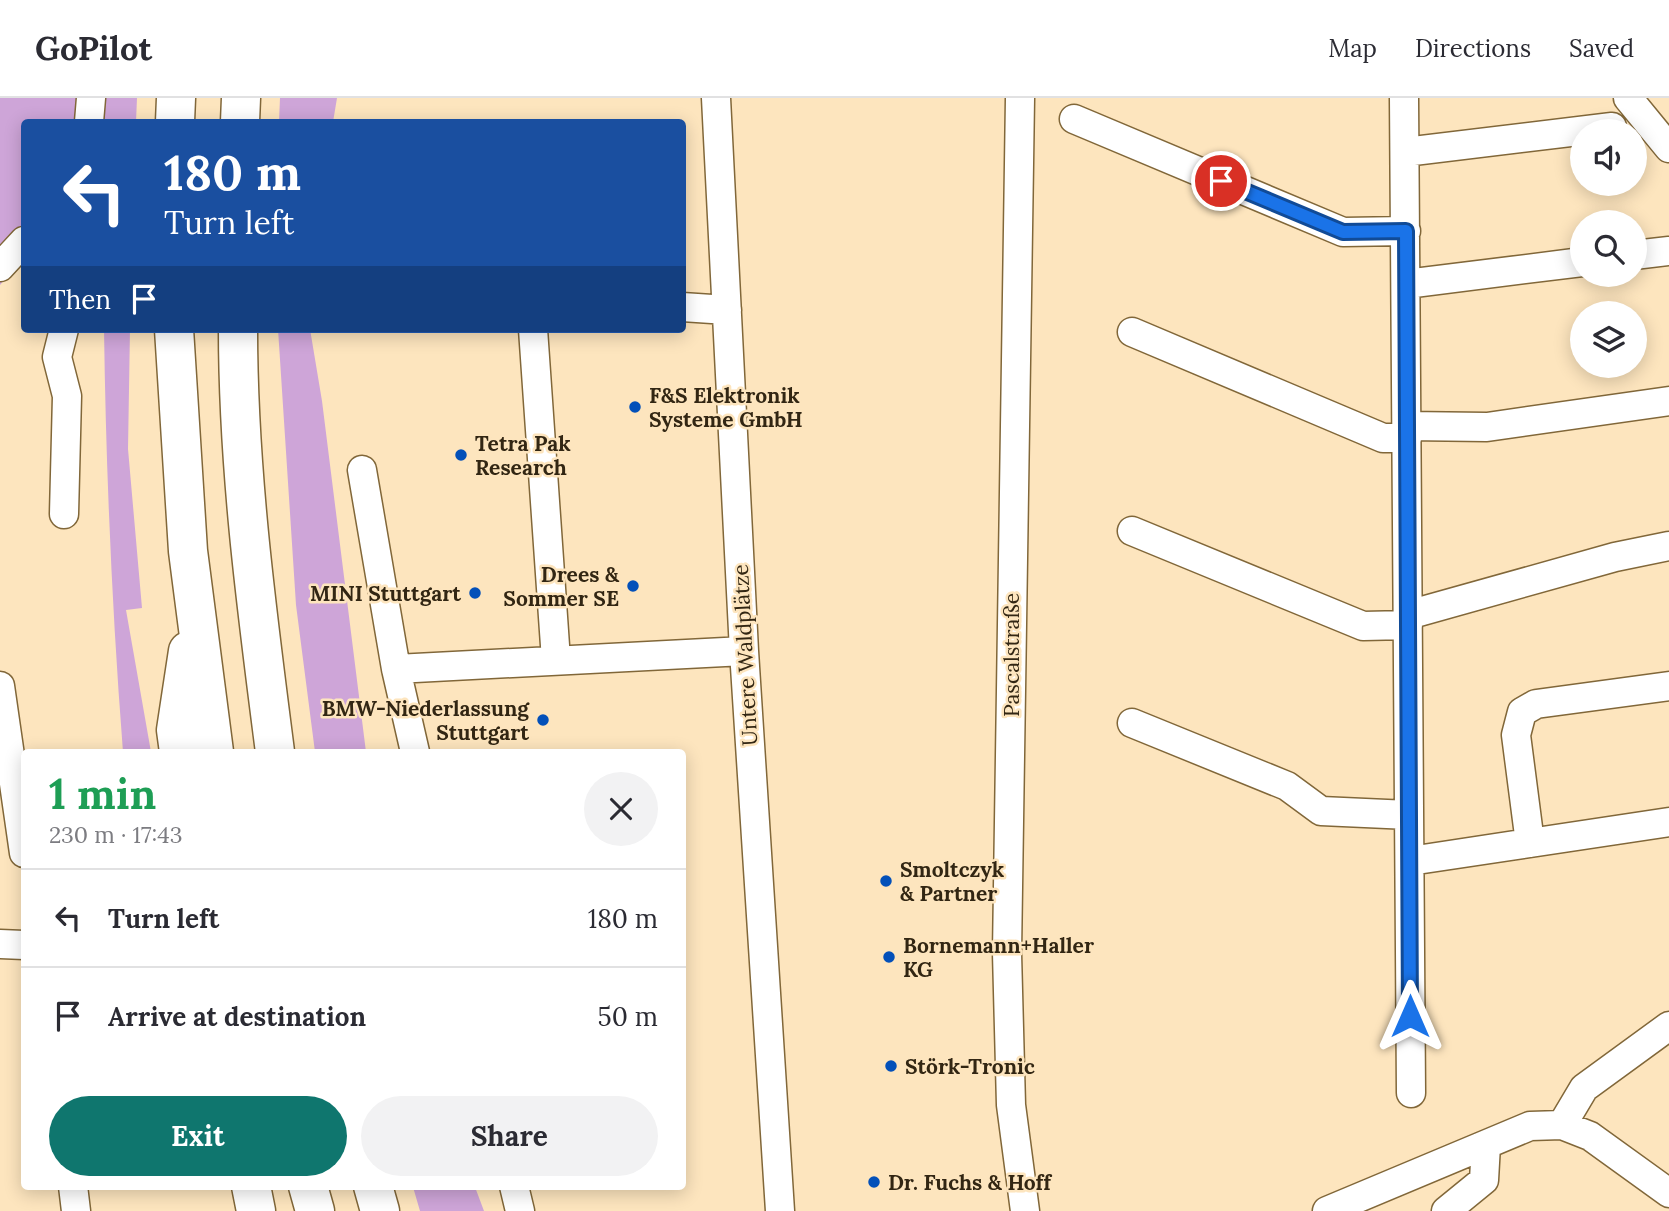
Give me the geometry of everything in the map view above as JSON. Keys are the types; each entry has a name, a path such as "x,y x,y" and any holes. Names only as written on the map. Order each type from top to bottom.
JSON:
{"highway":[{"path":"176,98 176,119"},
{"path":"240,119 241,98"},
{"path":"174,333 181,466 194,611 214,749"},
{"path":"238,333 238,384 255,599 275,749"},
{"path":"179,749 176,730 194,611"},
{"path":"252,1190 256,1211"},
{"path":"309,1190 315,1211"},
{"path":"374,1190 380,1211"}],"street":[{"path":"89,119 91,98"},
{"name":"Untere Waldplätze","path":"716,98 744,652 780,1211"},
{"name":"Pascalstraße","path":"1020,98 1007,953 1011,1105 1025,1211"},
{"path":"1404,98 1411,1093"},
{"path":"1628,98 1669,148"},
{"path":"1074,119 1343,232 1406,231"},
{"path":"1405,152 1570,132"},
{"path":"0,267 21,244"},
{"path":"1647,254 1669,251"},
{"path":"1406,284 1570,264"},
{"path":"686,306 727,310"},
{"path":"1132,332 1383,438 1407,432 1487,427 1669,401"},
{"path":"63,333 57,357 67,396 64,514"},
{"path":"533,333 556,660"},
{"path":"362,470 396,669 414,749"},
{"path":"1132,531 1363,626 1408,620 1615,557 1669,546"},
{"path":"396,669 744,652"},
{"path":"0,686 21,832"},
{"path":"1530,843 1516,735 1522,712 1536,704 1669,686"},
{"path":"1132,723 1287,786 1321,811 1409,815"},
{"path":"1409,861 1669,822"},
{"path":"0,944 21,945"},
{"path":"1562,1125 1584,1088 1669,1026"},
{"path":"1327,1211 1530,1126 1562,1125 1590,1136 1669,1193"},
{"path":"1446,1211 1483,1180 1486,1146"},
{"path":"73,1190 76,1211"},
{"path":"515,1190 520,1211"}],"shaded area":[{"path":"0,98 137,98 136,119 21,119 21,260 0,285"},
{"path":"280,98 337,98 334,119 279,119"},
{"path":"104,333 130,333 128,449 142,608 126,610 150,749 123,749 106,435"},
{"path":"278,333 311,333 322,401 366,749 315,749 296,605"},
{"path":"414,1190 476,1190 484,1211 420,1211"}],"place":[{"name":"F&S Elektronik Systeme GmbH","path":"635,407"},
{"name":"Tetra Pak Research","path":"461,455"},
{"name":"Drees & Sommer SE","path":"633,586"},
{"name":"MINI Stuttgart","path":"475,593"},
{"name":"BMW-Niederlassung Stuttgart","path":"543,720"},
{"name":"Smoltczyk & Partner","path":"886,881"},
{"name":"Bornemann+Haller KG","path":"889,957"},
{"name":"Störk-Tronic","path":"891,1066"},
{"name":"Dr. Fuchs & Hoff","path":"874,1182"}],"route":[{"path":"1221,181 1343,232 1406,231 1410,1016"}]}
